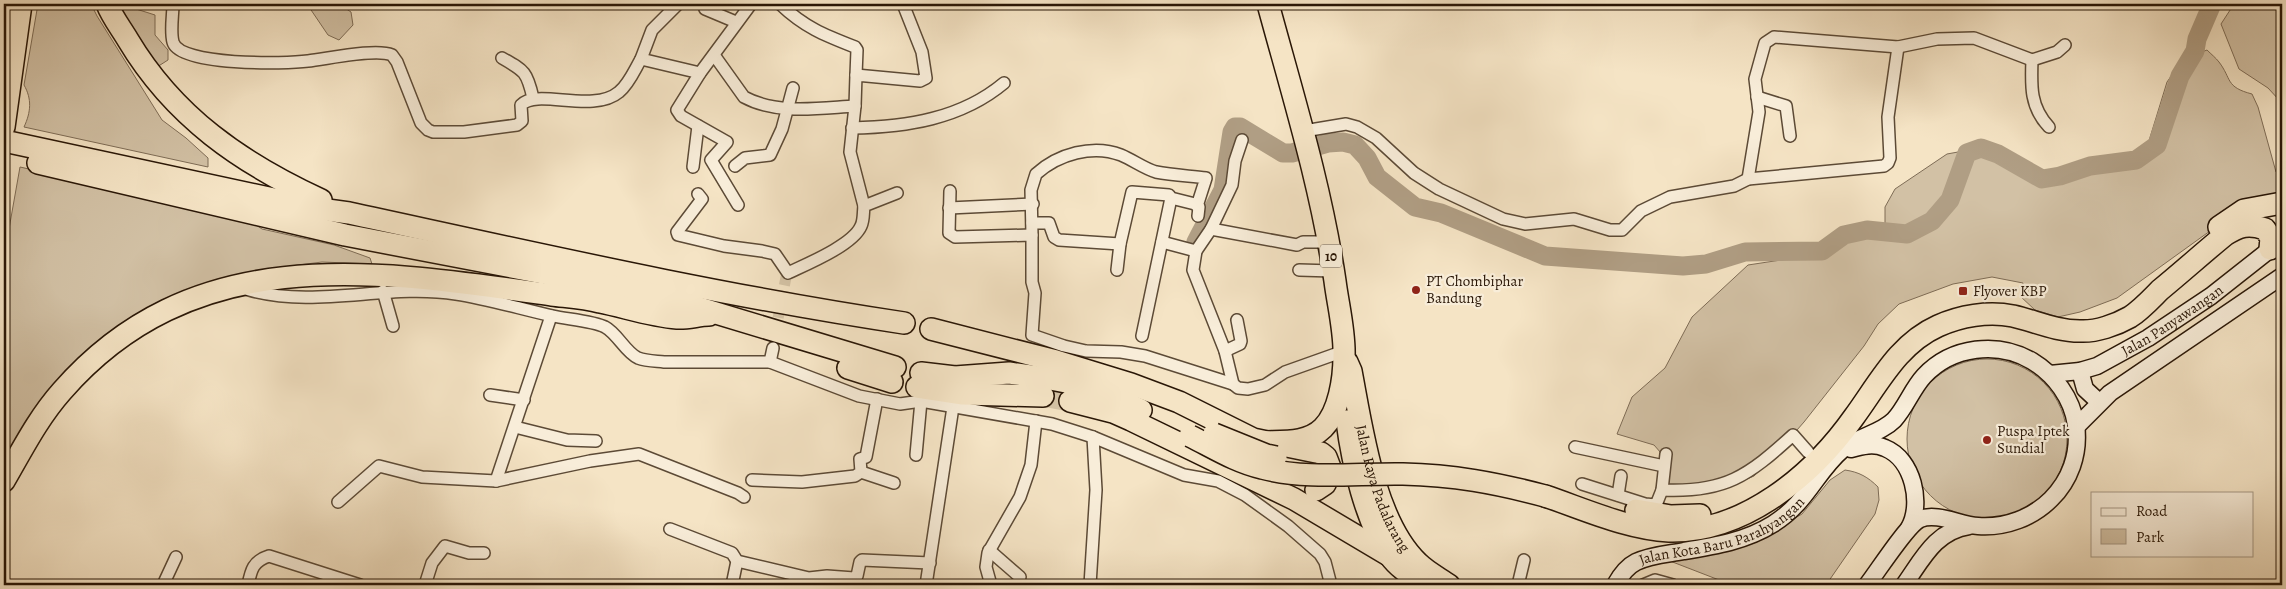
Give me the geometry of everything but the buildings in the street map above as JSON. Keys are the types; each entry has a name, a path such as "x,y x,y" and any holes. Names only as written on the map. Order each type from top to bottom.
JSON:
{"highway":[{"path":"4,4 4,9"},
{"path":"4,127 21,4"},
{"path":"107,4 152,78 217,141 268,174 349,212"},
{"name":"10","path":"1268,4 1305,134 1329,242 1345,363"},
{"path":"4,141 320,209 349,212 669,282 800,307 904,323"},
{"path":"4,155 345,235 653,294 765,326 799,348 828,361 894,374"},
{"path":"1546,489 1645,513 1695,515 1717,511 1740,503 1758,493 1808,452 1831,429 1891,346 1921,324 1957,309 1978,306 1997,306 2024,310 2045,318 2074,323 2100,319 2113,314 2134,299 2235,214 2244,210 2282,202"},
{"path":"920,387 955,377 1010,373 1092,387 1191,431 1266,455 1293,460 1402,459 1445,461 1497,469 1608,517 1668,531 1696,530 1746,514 1768,502 1824,453 1854,418 1874,386 1903,349 1928,330 1962,318 1992,314 2012,316 2060,329 2095,330 2130,316 2225,235 2239,226 2248,225 2265,229 2276,245"},
{"path":"4,481 50,406 80,372 110,346 148,319 180,304 238,284 290,276 353,274 482,285 598,301 679,318 722,314"},
{"path":"931,329 1056,360 1180,402 1261,442 1312,450 1326,457 1332,470 1324,484 1316,490"},
{"path":"1297,440 1314,435 1323,428 1336,406 1345,363"},
{"name":"Jalan Raya Padalarang","path":"1345,363 1355,432 1375,526 1390,556 1421,583"},
{"path":"1131,384 1191,431"},
{"path":"920,387 963,394 1043,396"},
{"path":"1070,401 1113,412 1240,482 1294,499 1390,556"},
{"path":"1261,442 1297,440 1355,432"},
{"path":"1240,482 1316,490 1368,486"},
{"name":"Jalan Raya Padalarang","path":"1368,486 1408,552 1419,564 1449,585"}],"main road":[{"name":"Jalan Panyawangan","path":"2050,374 2080,371 2114,358 2211,296 2276,245"},
{"name":"Jalan Panyawangan","path":"2076,427 2099,402 2282,276"},
{"path":"1824,472 1847,446 1889,424 1931,369 1950,357 1969,350 2006,350 2029,359 2050,374 2068,398 2076,427 2073,465 2064,484 2051,500 2038,511 2014,522 1958,529 1941,537 1904,585"},
{"path":"2080,371 2085,389 2099,402"},
{"path":"1824,472 1838,457 1856,447 1878,446 1890,450 1904,465 1916,494 1916,511 1908,530"},
{"name":"Jalan Kota Baru Parahyangan","path":"1615,585 1624,571 1640,561 1728,543 1767,528 1800,504 1824,472"},
{"path":"1867,585 1915,522 1927,517 1976,526"}],"street":[{"path":"173,4 173,43 180,52 194,57 263,63 306,62 378,54 392,55 398,62 421,123 433,132 464,132 517,124 522,121 522,102 533,98 577,103 617,94 641,59 652,30 678,4"},
{"path":"738,205 711,160 728,142 681,116 677,110 700,73 750,4"},
{"path":"699,198 677,232 680,237 775,254 788,273 830,253 856,234 862,222 864,206 858,178 851,162 850,143 855,106 857,50 855,47 812,30 780,4"},
{"path":"856,75 920,81 926,78 922,52 903,4"},
{"path":"705,9 736,22"},
{"path":"1748,179 1759,112 1756,78 1765,43 1768,39 1774,37 1812,39 1898,47 1937,39 1974,38 2032,60 2057,52 2065,45"},
{"path":"1305,134 1346,124 1357,126 1376,138 1414,173 1439,189 1503,219 1525,224 1574,219 1610,230 1622,230 1642,212 1670,197 1734,186 1748,179 1884,166 1890,158 1888,117 1898,47"},
{"path":"714,55 744,97 751,101 786,109 855,106"},
{"path":"502,58 519,68 528,77 533,98"},
{"path":"641,59 700,73"},
{"path":"2032,60 2031,93 2040,118 2049,127"},
{"path":"852,128 893,127 929,121 989,96 1004,83"},
{"path":"735,166 745,158 770,155 782,129 793,88"},
{"path":"1757,97 1786,106 1790,136"},
{"path":"693,166 698,126"},
{"path":"1233,384 1225,351 1193,270 1196,251 1211,229 1232,185 1242,140"},
{"path":"1117,270 1120,244 1132,192 1169,195 1170,198 1198,211 1206,178 1155,172 1121,155 1096,150 1065,156 1038,172 1034,177 1031,190 1033,204 1032,282 1035,292 1032,335 1086,351 1121,352 1145,356 1233,384 1238,388 1248,389 1265,385 1285,372 1345,363"},
{"path":"950,191 949,233 955,237 1032,235"},
{"path":"864,206 897,194"},
{"path":"1142,336 1170,198"},
{"path":"949,208 1033,204"},
{"path":"1032,223 1049,223 1054,237 1059,240 1120,244"},
{"path":"1211,229 1297,245 1302,242 1329,242"},
{"path":"1162,242 1196,251"},
{"path":"1299,270 1333,272"},
{"path":"249,290 265,295 330,298 383,291 419,290 457,294 604,327 624,344 632,354 647,360 673,362 770,362 859,396 900,404 920,387"},
{"path":"383,291 393,326"},
{"path":"496,481 550,316"},
{"path":"1225,351 1240,344 1237,320"},
{"path":"770,362 773,348"},
{"path":"920,387 953,406 1052,424 1093,437 1184,475 1218,481 1240,482 1320,554 1325,562 1331,585"},
{"path":"916,455 920,387"},
{"path":"490,396 524,400"},
{"path":"861,472 860,459 866,456 878,399"},
{"path":"926,585 953,406"},
{"path":"991,585 986,567 989,550 1023,489 1031,466 1036,421"},
{"path":"515,426 567,440 596,441"},
{"path":"1662,490 1690,492 1720,486 1760,466 1794,435 1808,452"},
{"path":"1090,585 1096,490 1093,437"},
{"path":"1575,446 1664,466"},
{"path":"338,502 379,466 422,477 496,481 634,454 744,497"},
{"path":"1582,484 1656,505 1662,490 1666,454"},
{"path":"752,480 802,482 855,476 861,472"},
{"path":"861,472 894,483"},
{"path":"1618,495 1621,476"},
{"path":"670,529 732,554 738,562 809,578 827,576 854,578 857,576 862,560 930,563"},
{"path":"425,585 432,564 445,546 469,553 484,553"},
{"path":"989,550 1020,577"},
{"path":"248,585 252,568 260,559 269,556 360,585"},
{"path":"163,585 176,557"},
{"path":"1518,585 1524,560"},
{"path":"732,585 738,562"},
{"path":"1643,585 1655,580 1673,585"}],"green space":[{"path":"38,4 91,4 162,120 208,158 208,167 24,127 30,106 24,85"},
{"path":"120,4 133,4 133,8 155,15 155,35 168,50 168,60 157,67 130,26"},
{"path":"307,4 339,4 351,12 353,25 339,40 328,35"},
{"path":"2234,4 2282,4 2282,144 2278,130 2280,101 2268,88 2239,69 2221,24"},
{"path":"2207,50 2219,62 2233,85 2252,94 2258,107 2276,172 2282,174 2282,207 2210,231 2117,298 2080,312 2058,317 2035,310 2020,296 2023,283 1992,277 1953,284 1899,304 1878,324 1864,346 1804,422 1769,462 1754,476 1721,490 1670,496 1661,493 1661,453 1654,445 1617,434 1632,397 1665,368 1692,317 1748,265 1827,253 1845,241 1866,236 1891,237 1885,223 1885,207 1895,189 1947,154 1958,152 1972,144 1994,147 2034,170 2051,173 2084,163 2131,157 2148,144 2167,82 2183,59"},
{"path":"20,167 244,217 262,229 334,245 370,258 372,264 322,262 275,268 205,286 57,387 32,412 4,462 4,257"},
{"path":"1987,359 2018,365 2038,377 2049,388 2061,408 2067,439 2061,470 2049,490 2038,501 2018,513 1987,519 1956,513 1936,501 1925,490 1913,470 1907,439 1913,408 1925,388 1936,377 1956,365"},
{"path":"1845,470 1855,472 1874,483 1878,487 1879,500 1875,514 1826,585 1732,585 1670,561 1767,534 1802,514 1830,480"}],"waterway":[{"path":"1196,242 1223,190 1232,132 1235,127 1240,127 1283,153 1292,153 1328,143 1343,142 1355,145 1367,158 1377,177 1415,207 1441,213 1545,256 1683,266 1706,264 1745,252 1822,251 1844,235 1867,230 1907,234 1932,221 1950,200 1967,153 1981,148 1998,154 2042,179 2060,176 2090,166 2136,160 2157,145 2180,76 2195,51 2197,39 2212,4"}],"tunnel":[{"path":"775,334 787,272"},
{"path":"1043,396 1070,401"}],"place":[{"name":"PT Chombiphar Bandung","path":"1416,290"},
{"name":"Flyover KBP","path":"1963,291"},
{"name":"Puspa Iptek Sundial","path":"1987,440"}]}
